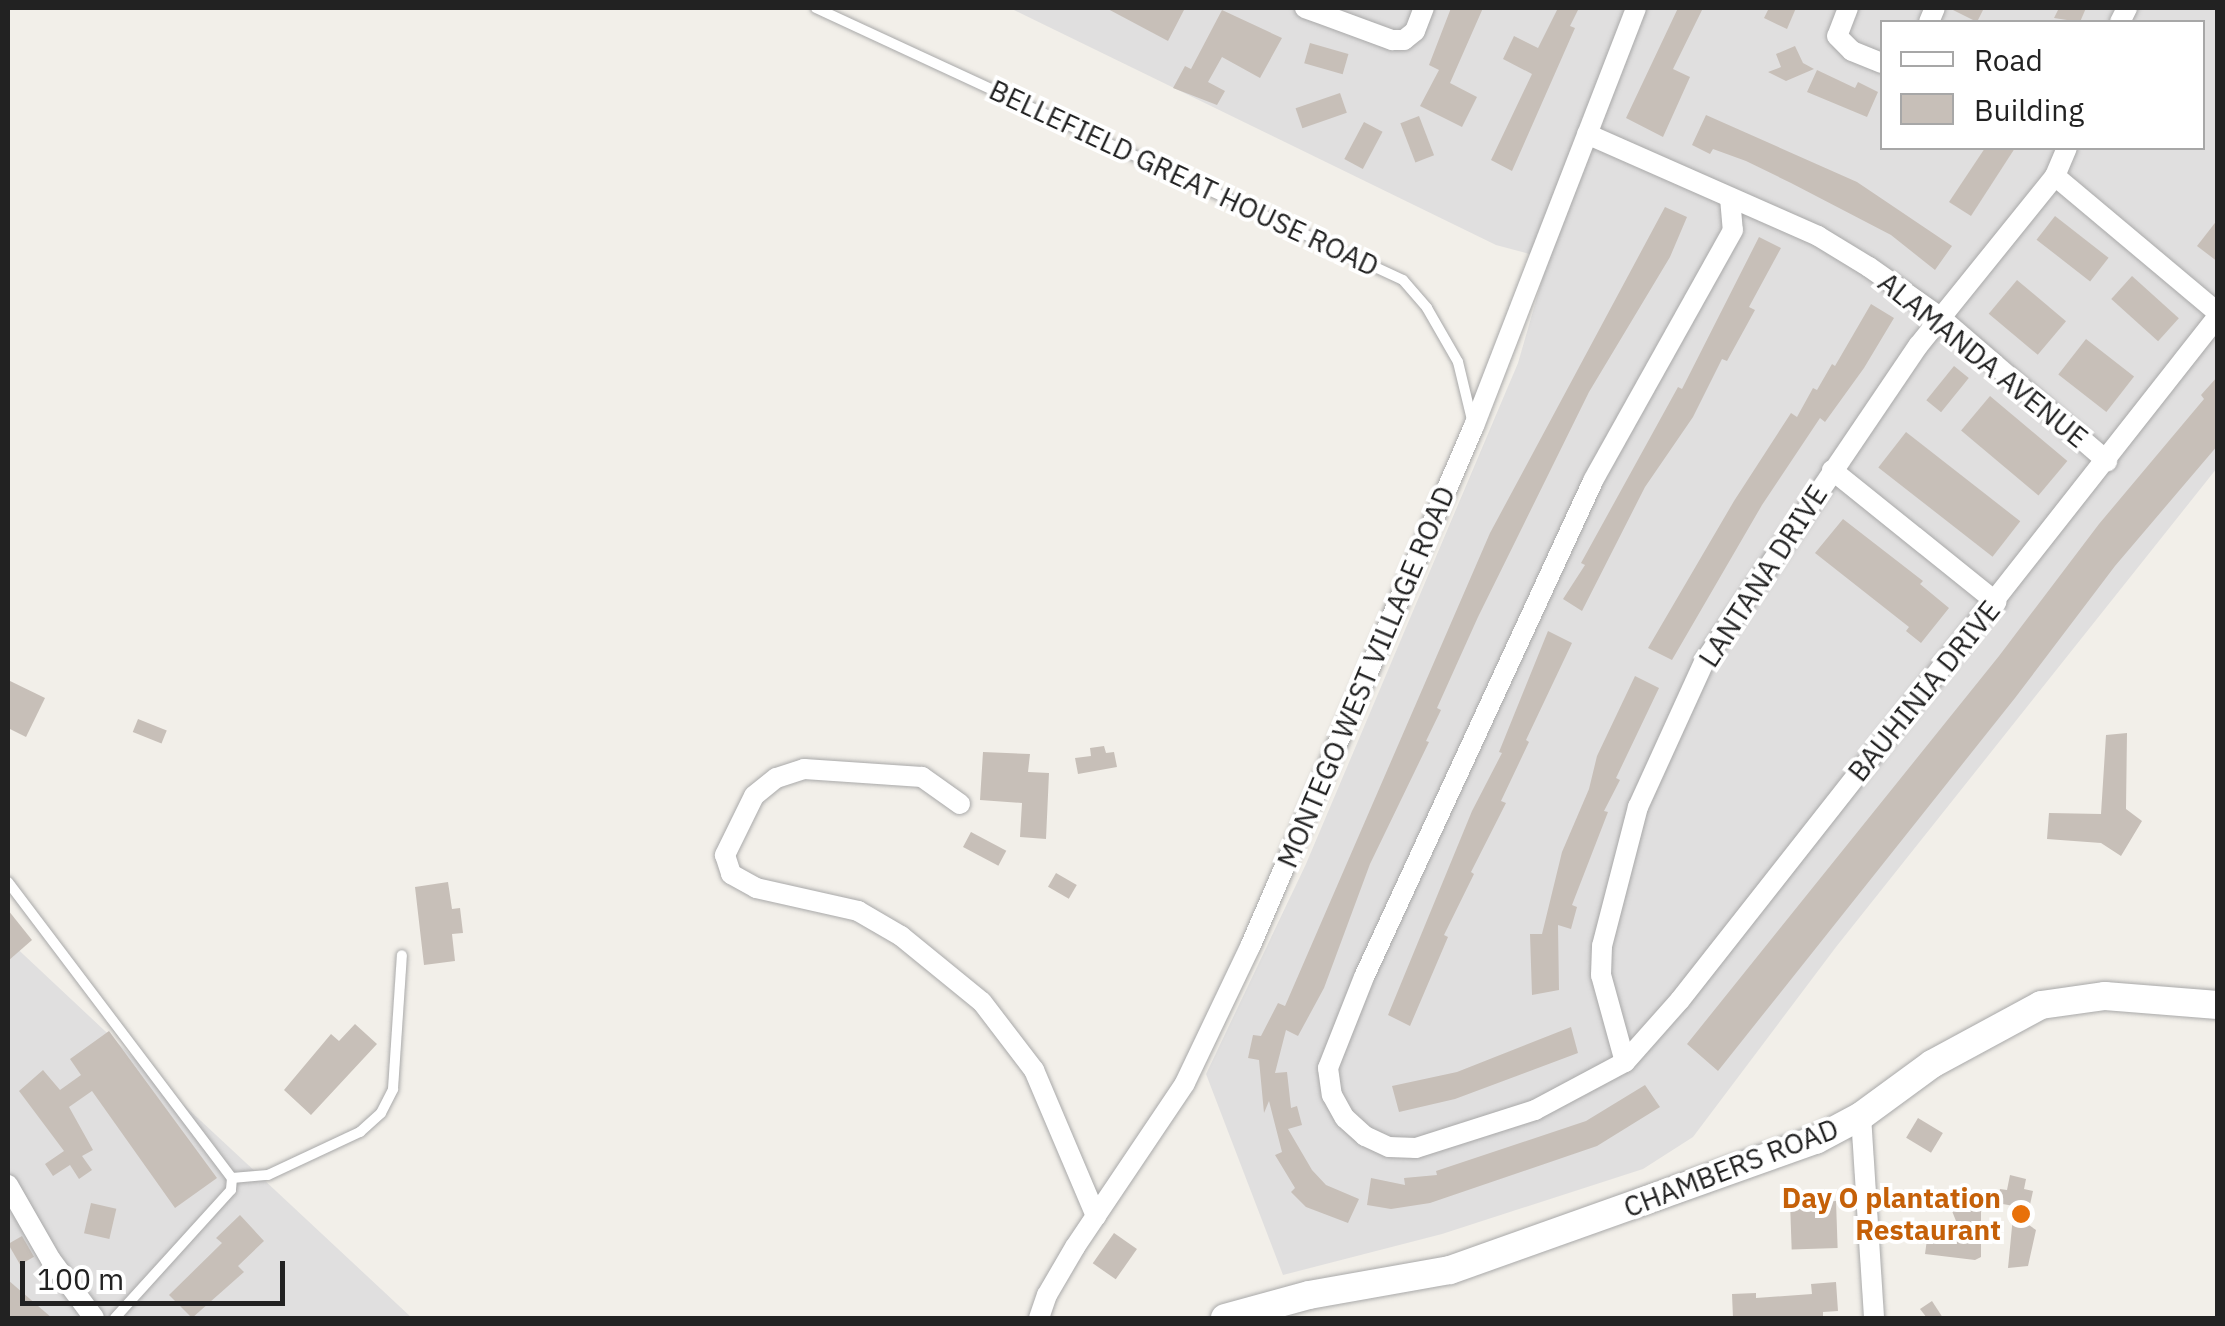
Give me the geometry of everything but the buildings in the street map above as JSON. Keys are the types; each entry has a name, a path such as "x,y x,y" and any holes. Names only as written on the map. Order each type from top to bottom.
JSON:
{"street":[{"path":"1305,8 1392,40 1404,40 1416,31 1424,8"},
{"name":"MONTEGO WEST VILLAGE ROAD","path":"1039,1318 1047,1295 1194,1066 1474,426 1636,8"},
{"path":"1848,8 1837,36 1852,50 1880,62"},
{"name":"ALAMANDA AVENUE","path":"1587,134 1818,236 1940,317 2106,461"},
{"name":"LANTANA DRIVE","path":"1625,1062 1601,975 1602,946 1638,807 1704,662 1940,317 2055,176 2066,150"},
{"path":"2055,176 2218,314"},
{"path":"1625,1062 1536,1110 1416,1148 1389,1147 1354,1128 1332,1095 1328,1068 1364,976 1593,480 1733,230 1730,198"},
{"name":"BAUHINIA DRIVE","path":"1625,1062 1680,1000 1996,602 2218,314"},
{"path":"1832,470 1996,602"},
{"path":"960,804 922,777 804,769 776,778 754,796 725,855 731,874 756,888 858,911 872,919 901,936 982,1002 1034,1070 1096,1216"},
{"name":"CHAMBERS ROAD","path":"1225,1318 1308,1295 1450,1270 1527,1246 1816,1140 1860,1116 1932,1064 2041,1005 2105,996 2218,1005"},
{"path":"1860,1116 1874,1318"},
{"path":"8,1185 50,1260 94,1318"}],"lane":[{"name":"BELLEFIELD GREAT HOUSE ROAD","path":"816,8 1403,280 1426,308 1458,362 1474,426"},
{"path":"8,882 232,1178 231,1190 115,1318"},
{"path":"232,1178 268,1174 360,1132 381,1113 394,1089 402,955"}],"shaded area":[{"path":"1010,8 2217,8 2217,468 1836,947 1693,1137 1643,1169 1442,1234 1283,1275 1206,1074 1306,864 1518,363 1548,259 1496,245"},
{"path":"8,940 201,1121 412,1318 8,1318"}],"place":[{"name":"Day O plantation Restaurant","path":"2021,1214"}]}
